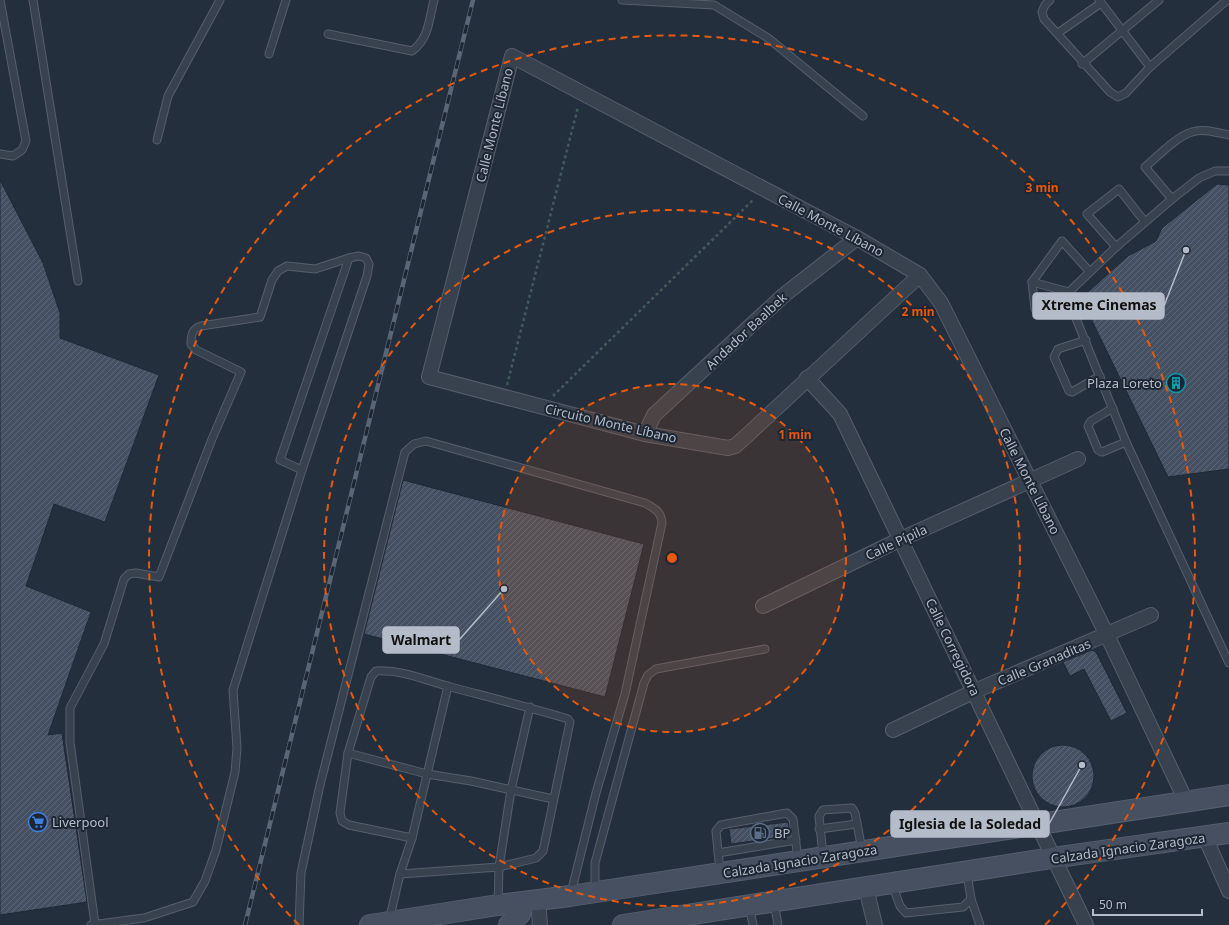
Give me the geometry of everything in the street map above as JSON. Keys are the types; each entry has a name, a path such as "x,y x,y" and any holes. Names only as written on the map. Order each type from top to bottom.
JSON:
{"main road":[{"name":"Calzada Ignacio Zaragoza","path":"379,924 1229,795"},
{"name":"Calzada Ignacio Zaragoza","path":"623,925 675,921 774,902 1052,858 1205,838 1229,833"},
{"path":"509,925 531,902"}],"street":[{"name":"Calle Monte Líbano","path":"429,377 512,56 857,238 920,275 941,303 1107,635 1186,801"},
{"name":"Andador Baalbek","path":"645,434 654,415 784,295 857,238"},
{"name":"Circuito Monte Líbano","path":"429,377 645,434 728,448 735,446 920,275"},
{"name":"Calle Corregidora","path":"807,378 840,414 975,691 1038,824 1052,858 1086,925"},
{"name":"Calle Pípila","path":"763,606 901,539 1078,459"},
{"name":"Calle Granaditas","path":"893,730 975,691 1151,615"},
{"path":"1205,838 1229,891"},
{"path":"866,888 875,925"},
{"path":"531,902 540,925"}],"lane":[{"path":"0,0 26,141 22,150 13,156 0,154"},
{"path":"33,0 78,281"},
{"path":"157,140 168,96 220,0"},
{"path":"269,54 286,0"},
{"path":"328,34 412,51 420,45 425,37 434,0"},
{"path":"622,0 714,5 768,38 863,116"},
{"path":"1050,0 1045,5 1042,12 1044,19 1058,33 1082,64 1110,92 1118,96 1126,93 1150,67 1227,0"},
{"path":"1082,64 1159,0"},
{"path":"1058,33 1100,2 1150,67"},
{"path":"1172,199 1145,167 1180,139 1192,132 1206,131 1229,135"},
{"path":"1229,171 1215,171 1199,178 1116,247 1070,292 1071,306 1126,442 1229,663"},
{"path":"1116,247 1088,214 1119,189 1145,222"},
{"path":"1071,306 1042,313 1038,312 1035,309 1032,282 1062,240 1090,272"},
{"path":"359,256 366,258 369,264 367,276 302,470 233,690 237,748 235,772 216,850 207,875 193,902 145,922 93,925 70,742 70,708 104,644 124,579 129,574 136,572 159,577 212,439 241,372 196,350 191,344 192,332 201,326 260,317 272,280 278,271 288,266 315,268 359,256"},
{"path":"302,470 280,460 349,258"},
{"path":"1032,282 1070,292"},
{"path":"1086,340 1058,349 1054,357 1069,391 1072,392 1100,376"},
{"path":"1113,408 1090,420 1088,426 1098,450 1102,452 1126,442"},
{"path":"299,925 301,873 320,785 405,452 414,444 426,441 645,503 657,510 661,516 662,523 625,694 596,793 570,896"},
{"path":"595,892 595,862 640,698 648,675 656,669 765,649"},
{"path":"400,874 499,867 540,856 543,851 570,722 568,719 530,707 412,676 384,671 376,672 371,677 348,753 340,813 342,821 348,825 412,838"},
{"path":"379,924 400,874 412,838 448,686"},
{"path":"498,905 499,867 511,790 530,707"},
{"path":"348,753 427,774 553,799"},
{"path":"823,857 819,829 819,816 823,810 852,808 855,813 862,851"},
{"path":"720,873 716,831 721,825 787,813 793,819 798,860"},
{"path":"819,829 857,824"},
{"path":"718,853 796,840"},
{"path":"966,872 971,899 980,925"},
{"path":"892,884 900,906 906,913 963,907 971,899"},
{"path":"774,902 778,925"},
{"path":"749,906 753,925"}],"path":[{"path":"504,397 581,93"},
{"path":"541,407 764,189"}],"building":[{"path":"0,180 43,263 60,313 60,338 159,375 105,522 54,504 26,586 91,612 48,735 62,733 87,902 0,915"},
{"name":"Plaza Loreto","path":"1217,184 1229,185 1229,469 1168,477 1081,298 1128,256 1156,241 1162,228"},
{"path":"403,480 644,544 605,697 364,634"},
{"path":"1092,650 1096,652 1127,713 1111,721 1084,669 1070,676 1063,662"},
{"path":"1057,745 1069,745 1085,754 1092,764 1094,776 1092,788 1085,798 1069,807 1057,807 1046,802 1037,793 1032,782 1032,770 1037,759 1046,750"},
{"name":"BP","path":"788,822 790,836 731,844 729,829"}],"railway":[{"path":"245,925 473,0"}],"place":[{"name":"Xtreme Cinemas","path":"1186,250"},
{"name":"Plaza Loreto","path":"1176,383"},
{"name":"Walmart","path":"504,589"},
{"name":"Iglesia de la Soledad","path":"1082,765"},
{"name":"Liverpool","path":"38,822"},
{"name":"BP","path":"760,833"}]}
